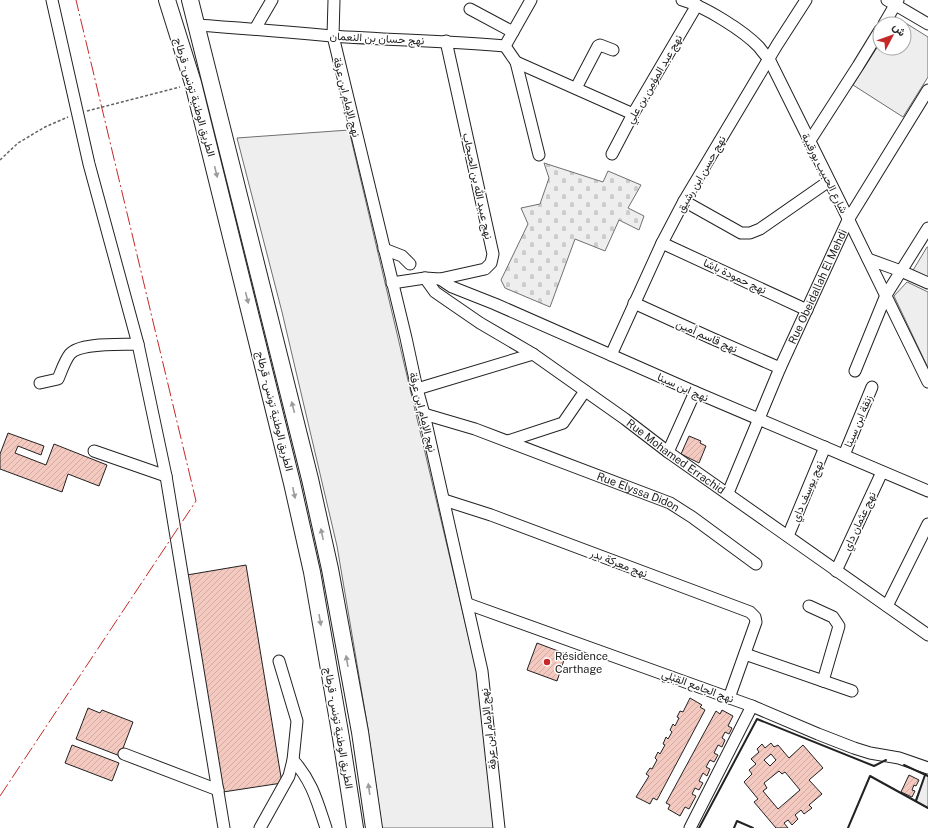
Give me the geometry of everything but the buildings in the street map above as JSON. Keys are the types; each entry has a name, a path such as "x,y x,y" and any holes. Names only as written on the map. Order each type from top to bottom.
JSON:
{"highway":[{"name":"الطريق الوطنية تونس - قرطاج","path":"167,0 193,83 255,331 305,542 340,730 355,828"},
{"name":"الطريق الوطنية تونس - قرطاج","path":"190,0 310,479 330,569 359,725 374,828"}],"street":[{"path":"52,0 89,164 138,344 166,476 224,828"},
{"path":"255,29 272,0"},
{"name":"نهج الإمام ابن عرفة","path":"334,0 332,36 424,414 482,671 499,828"},
{"path":"531,0 505,46 516,62 539,155"},
{"name":"شارع الحبيب بورقيبة","path":"682,0 697,5 741,32 758,46 768,59 928,382"},
{"name":"نهج حسن ابن رشيق","path":"611,355 662,243 684,201 768,59 806,0"},
{"path":"887,16 893,2 928,24"},
{"name":"نهج عبد المؤمن بن علي","path":"612,154 632,114 697,5"},
{"path":"470,9 513,32"},
{"name":"نهج حسان بن النعمان","path":"196,25 332,36 446,41 505,46"},
{"name":"نهج عبيد الله بن الحبحاب","path":"392,283 425,278 440,279 485,269 491,263 493,254 446,41"},
{"path":"809,142 872,43"},
{"path":"576,88 598,46 600,44 613,50"},
{"path":"516,62 632,114"},
{"name":"Rue Obeidallah El Mehdi","path":"728,493 780,368 848,220 928,90"},
{"path":"684,201 733,229 741,233 750,234 760,229 829,181"},
{"path":"855,371 886,295 928,228"},
{"name":"نهج حمودة باشا","path":"662,243 807,310"},
{"path":"384,249 402,256 410,264"},
{"path":"868,260 901,271 928,283"},
{"name":"Rue Mohamed Errachid","path":"425,278 435,292 480,323 533,354 625,419 668,452 928,635"},
{"name":"نهج ابن سينا","path":"440,279 452,287 495,304 695,392 928,491"},
{"name":"نهج قاسم أمين","path":"634,303 780,368"},
{"path":"40,383 58,379 70,354 76,349 138,344"},
{"path":"417,390 533,354"},
{"name":"زنقة ابن سينا","path":"844,455 872,387"},
{"path":"508,441 562,423 585,391"},
{"path":"668,452 695,392"},
{"name":"Rue Elyssa Didon","path":"424,414 475,429 670,503 692,517 756,564"},
{"name":"نهج يوسف داي","path":"788,536 825,447"},
{"path":"94,450 166,476"},
{"name":"نهج عثمان داي","path":"836,571 882,472"},
{"name":"نهج معركة بدر","path":"444,500 491,515 750,612 755,617 756,622 729,698"},
{"path":"887,606 928,524"},
{"name":"نهج الجامع القِبْلي","path":"468,604 752,706 854,748 870,753 899,758 928,768"},
{"path":"810,606 832,617 839,626 823,681"},
{"path":"745,654 852,691"},
{"path":"260,828 289,776 293,760 297,721 279,662"},
{"path":"690,828 752,706"},
{"path":"124,754 218,790"},
{"path":"293,760 308,778 326,828"}],"path":[{"path":"0,160 18,143 45,127 78,113 193,83"}],"green space":[{"path":"912,27 928,37 928,77 903,117 853,85 872,55 912,56"},
{"path":"349,130 478,677 498,828 382,828 368,729 337,546 282,312 237,138"},
{"path":"544,163 603,182 608,171 641,185 628,208 644,216 639,230 619,220 605,251 575,239 550,307 505,288 501,280 528,224 521,208 540,204 549,178"},
{"path":"907,282 928,292 928,368 894,296"},
{"path":"925,775 928,776 928,808 915,801"}],"shaded area":[{"path":"928,247 928,279 912,272"}],"wall":[{"path":"699,828 757,719 874,766 886,760"},
{"path":"904,765 928,776"},
{"path":"916,801 926,775"},
{"path":"848,828 870,776 928,808"},
{"path":"734,828 737,821 753,828"}],"power":[{"path":"0,796 196,501 76,0"}],"place":[{"name":"Résidence Carthage","path":"547,662"}]}
